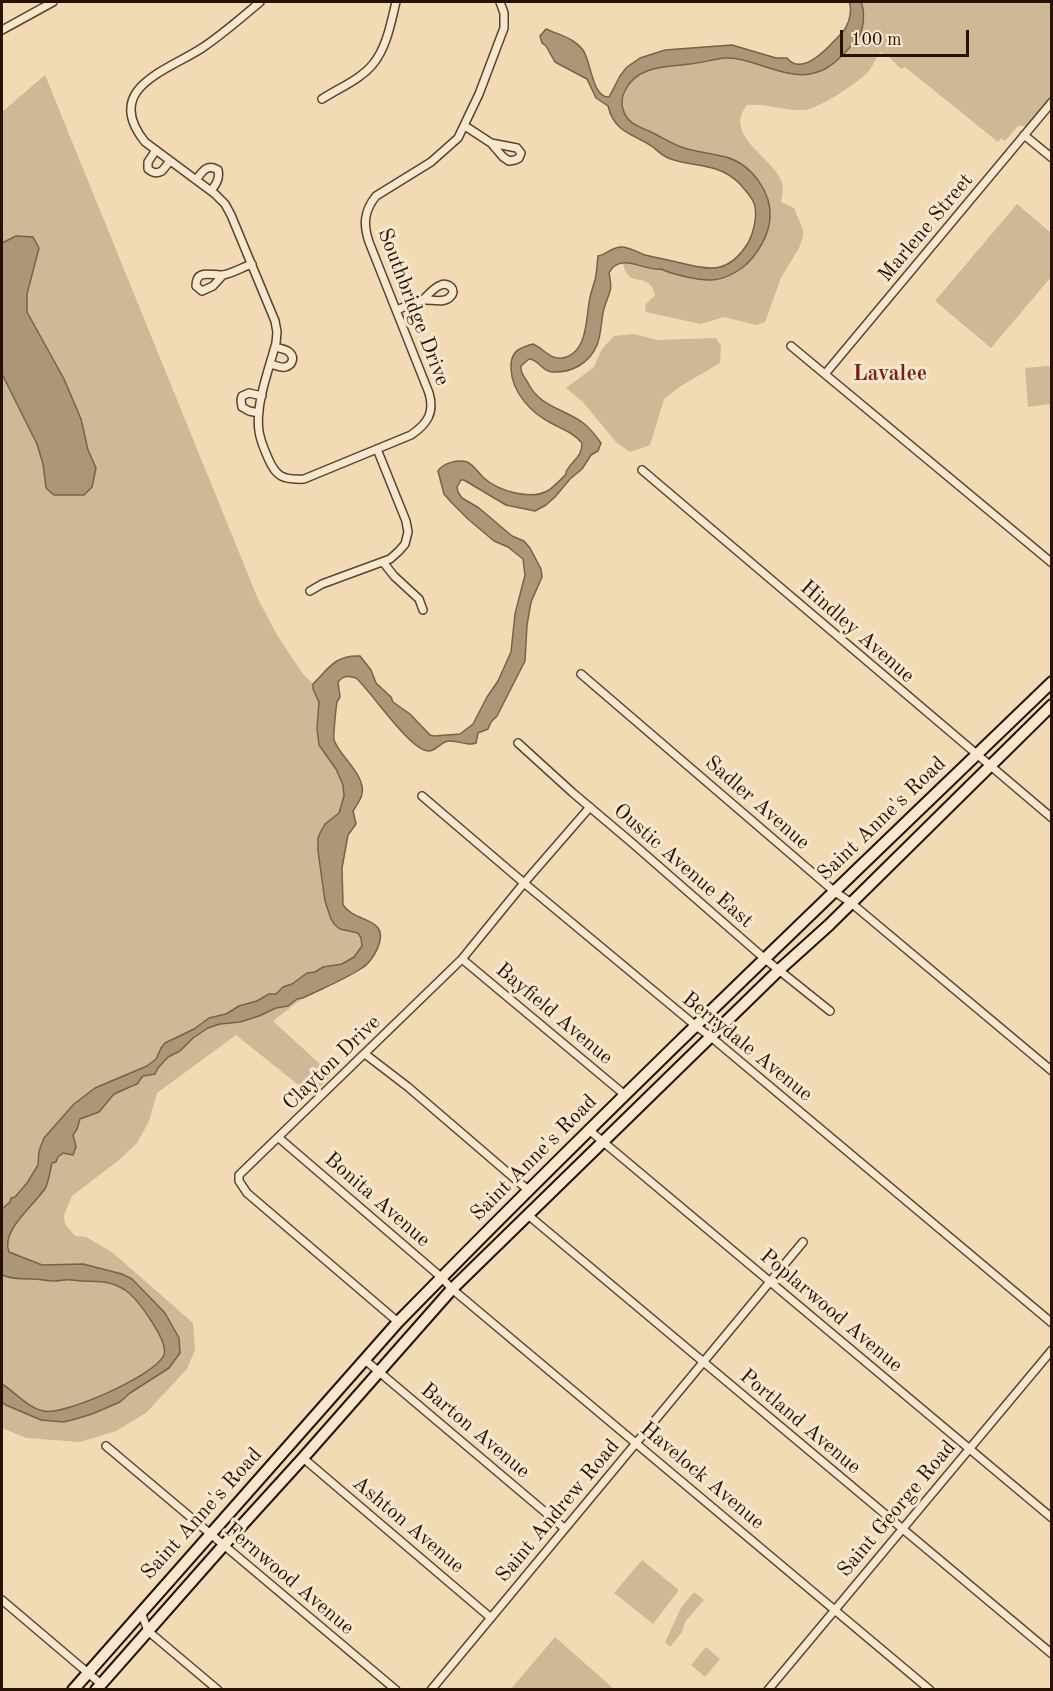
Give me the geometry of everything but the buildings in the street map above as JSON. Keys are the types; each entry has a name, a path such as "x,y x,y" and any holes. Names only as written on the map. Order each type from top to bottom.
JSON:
{"main road":[{"name":"Saint Anne's Road","path":"73,1689 398,1322 441,1277 589,1130 1052,682"},
{"name":"Saint Anne's Road","path":"98,1687 452,1289 1052,705"}],"street":[{"path":"2,30 53,2"},
{"name":"Southbridge Drive","path":"260,2 199,50 145,81 132,103 131,117 136,130 145,142 211,191 225,204 231,215 275,321 275,347 262,396 259,430 272,468 280,476 290,480 304,479 411,435 423,427 428,417 431,409 429,393 365,230 364,220 375,196 431,162 458,138 479,94 504,28 504,13 500,2"},
{"path":"322,99 373,64 388,33 396,2"},
{"name":"Marlene Street","path":"825,374 1052,102"},
{"path":"465,126 491,143"},
{"path":"1024,135 1052,158"},
{"path":"156,150 148,162 148,169 159,173 170,161"},
{"path":"196,180 208,167 218,170 217,182 211,191"},
{"path":"223,275 252,264"},
{"path":"396,310 423,300"},
{"path":"791,346 1052,562"},
{"path":"270,364 284,367 293,361 288,351 275,347"},
{"path":"259,413 242,407 241,400 242,396 249,393 262,396"},
{"path":"310,591 322,584 390,559 405,544 408,532 406,521 377,449"},
{"name":"Hindley Avenue","path":"642,470 1052,819"},
{"path":"383,562 418,599 423,610"},
{"name":"Sadler Avenue","path":"581,674 835,892 850,902 1052,1071"},
{"name":"Oustic Avenue East","path":"518,743 765,959 830,1011"},
{"name":"Berrydale Avenue","path":"422,796 1052,1323"},
{"name":"Clayton Drive","path":"398,1322 247,1193 238,1181 239,1175 462,959 590,807"},
{"name":"Bayfield Avenue","path":"462,959 625,1095"},
{"path":"365,1054 408,1087 528,1190"},
{"name":"Poplarwood Avenue","path":"589,1130 1052,1518"},
{"name":"Bonita Avenue","path":"279,1138 441,1277 452,1289"},
{"name":"Portland Avenue","path":"528,1215 1052,1654"},
{"name":"Saint Andrew Road","path":"430,1689 803,1242"},
{"name":"Havelock Avenue","path":"452,1289 930,1689"},
{"name":"Saint George Road","path":"768,1689 1052,1350"},
{"name":"Barton Avenue","path":"365,1360 564,1528"},
{"name":"Fernwood Avenue","path":"106,1446 396,1689"},
{"name":"Ashton Avenue","path":"303,1458 491,1618"},
{"path":"2,1600 88,1673 98,1687"},
{"path":"141,1612 148,1631 218,1689"}],"shaded area":[{"path":"849,2 861,2 863,24 861,33 837,60 816,73 800,75 725,58 654,69 637,76 630,82 622,104 624,113 633,123 681,147 735,161 744,166 758,180 764,189 770,208 769,225 764,239 757,252 742,268 716,280 695,279 661,269 626,263 613,267 609,273 611,289 594,352 579,366 566,371 548,371 536,361 529,359 521,366 523,375 539,397 582,422 601,443 598,451 591,455 582,469 555,497 535,511 506,505 464,480 461,480 457,487 462,498 479,508 512,536 524,541 541,569 542,577 531,602 527,625 525,661 497,716 488,729 478,733 476,743 449,741 429,751 421,749 402,732 356,678 346,677 338,682 340,697 337,702 334,740 356,773 362,787 360,801 353,811 356,824 348,835 342,868 343,905 347,910 378,928 380,938 377,950 362,968 333,984 297,999 288,1006 276,1008 240,1022 208,1028 180,1051 168,1057 155,1074 143,1076 137,1084 114,1094 99,1112 80,1119 73,1135 76,1147 73,1155 63,1153 56,1162 52,1163 46,1187 14,1226 8,1244 9,1252 42,1265 83,1264 122,1274 132,1279 165,1313 179,1338 180,1353 169,1368 120,1402 72,1420 63,1422 41,1420 6,1405 2,1402 2,1384 37,1409 54,1411 88,1401 128,1383 145,1373 164,1355 162,1340 151,1320 130,1295 119,1287 104,1282 52,1281 10,1278 2,1275 2,1209 27,1183 38,1165 39,1151 44,1138 74,1104 95,1088 147,1066 156,1059 165,1043 194,1029 209,1018 226,1014 269,994 276,994 283,987 292,984 307,973 315,972 323,967 342,964 354,957 362,946 358,933 340,929 335,925 325,901 318,838 325,824 339,813 344,796 343,785 336,769 319,745 317,729 319,702 313,684 338,660 360,656 371,670 376,683 391,697 393,702 434,736 460,734 473,724 498,681 511,652 515,614 525,575 523,559 508,547 494,541 451,502 444,494 438,471 447,464 463,461 472,465 490,483 506,490 534,495 549,490 566,474 569,466 579,455 582,443 572,434 536,414 524,401 512,378 511,363 516,352 533,344 550,356 562,358 576,350 584,336 598,256 623,247 645,255 711,268 727,265 734,260 750,239 756,212 754,203 740,184 724,172 668,158 624,130 614,121 608,106 596,98 587,79 555,62 540,36 546,29 570,39 579,46 586,55 599,92 609,97 627,67 640,58 665,50 732,45 776,58 787,58 793,63 806,63 825,50 845,29 850,14"},
{"path":"858,2 1051,2 1051,96 1027,126 1018,126 1005,141 1001,138 998,142 905,67 901,69 880,52 870,70 863,77 818,106 796,110 747,105 741,116 741,127 745,136 777,173 783,185 781,202 794,208 803,230 799,248 781,278 765,322 756,325 724,317 701,324 646,312 645,305 655,295 652,287 644,281 629,276 623,263 668,272 725,278 770,225 728,157 681,147 639,128 627,119 621,105 629,83 642,73 661,66 668,67 725,58 780,70 818,71 832,66 859,37"},
{"path":"45,75 258,599 277,635 303,674 313,684 319,702 317,729 319,745 336,769 343,785 344,796 339,813 325,824 318,851 340,929 358,933 362,946 354,957 342,964 323,967 315,972 307,973 292,984 283,987 276,994 269,994 226,1014 209,1018 194,1029 165,1043 156,1059 147,1066 95,1088 74,1104 39,1151 38,1165 27,1183 2,1209 2,112"},
{"path":"1017,204 1051,233 1051,277 991,348 935,301"},
{"path":"16,236 33,237 39,248 27,294 27,312 64,379 81,419 88,450 96,468 92,487 84,495 54,495 46,488 43,464 37,444 2,374 2,243"},
{"path":"634,334 658,340 716,338 721,346 720,363 664,399 650,445 630,452 617,443 582,401 566,388 594,367 602,349 614,336"},
{"path":"1051,367 1051,404 1028,407 1025,368"},
{"path":"303,998 273,1021 332,1075 311,1095 236,1035 157,1093 149,1121 137,1143 119,1160 72,1196 64,1215 65,1224 75,1236 86,1237 112,1252 193,1323 195,1350 187,1369 146,1413 116,1431 80,1442 26,1438 2,1428 2,1402 41,1420 92,1414 120,1402 180,1353 179,1338 165,1313 132,1279 122,1274 83,1264 42,1265 9,1252 7,1244 9,1235 25,1210 44,1189 53,1162 60,1155 76,1147 73,1135 80,1119 102,1109 113,1094 135,1086 146,1075 155,1074 168,1057 180,1051 208,1028 259,1016"},
{"path":"2,1275 10,1278 52,1281 104,1282 119,1287 130,1295 151,1320 162,1340 164,1355 145,1373 88,1401 54,1411 37,1409 2,1384"},
{"path":"642,1560 679,1590 653,1624 614,1593"},
{"path":"694,1592 704,1600 685,1622 682,1632 670,1647 665,1642 682,1606"},
{"path":"555,1637 614,1689 511,1689"},
{"path":"706,1647 720,1659 705,1677 691,1665"}],"district":[{"name":"Lavalee","path":"890,374"}]}
